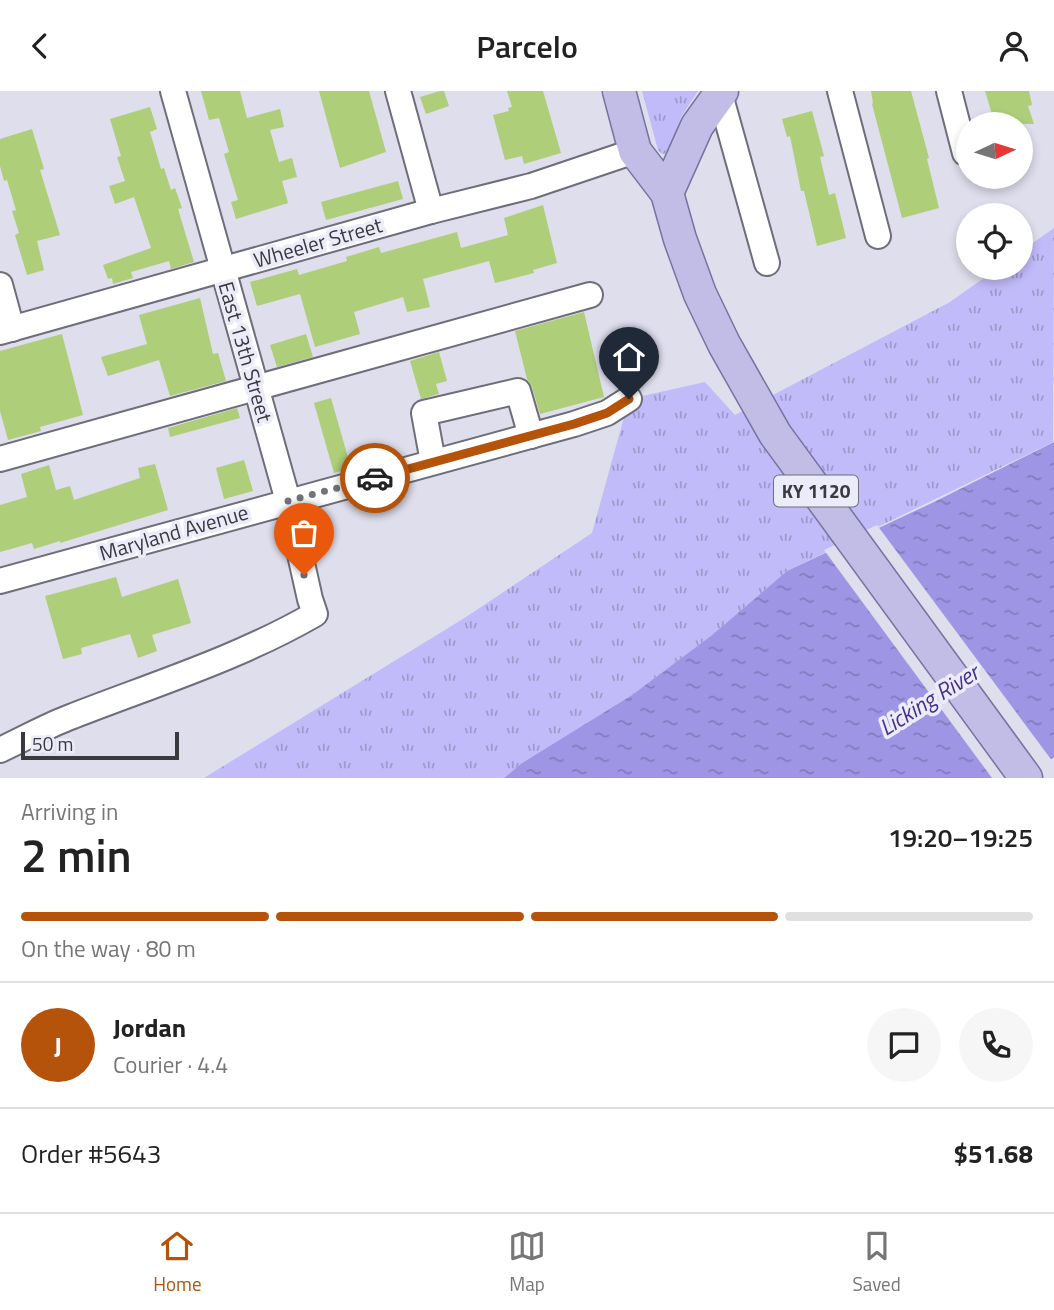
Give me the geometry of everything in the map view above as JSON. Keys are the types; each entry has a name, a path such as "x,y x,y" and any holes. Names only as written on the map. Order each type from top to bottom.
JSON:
{"main road":[{"name":"KY 1120","path":"619,91 635,151 667,193 680,239 701,294 724,344 775,434 1026,778"},
{"path":"667,193 697,126 720,92"}],"street":[{"name":"East 13th Street","path":"0,750 70,717 148,689 279,635 316,614 310,599 288,501 173,91"},
{"path":"398,91 431,211"},
{"path":"840,91 878,236"},
{"path":"949,91 956,118"},
{"path":"720,92 767,263"},
{"name":"Wheeler Street","path":"6,331 431,211 531,186 635,151"},
{"path":"0,285 6,331"},
{"path":"0,459 590,295"},
{"path":"433,462 424,413 519,391 531,436"},
{"name":"Maryland Avenue","path":"0,582 531,436 607,413 629,399"}],"green space":[{"path":"642,91 698,91 681,117 670,153 662,154 658,150"},
{"path":"1054,228 1053,442 787,571 712,635 632,695 522,763 504,778 204,778 466,617 592,533 629,399 705,382 735,415 950,302 981,280 1033,280 1033,243"}],"water":[{"name":"Licking River","path":"1054,442 1054,757 1024,778 504,778 522,763 632,695 712,635 787,571"}],"pier":[{"path":"877,525 1053,762 1030,778 992,778 824,550"}],"building":[{"path":"201,91 240,91 247,118 280,109 284,127 270,130 279,162 292,158 297,177 282,181 288,203 236,219 231,202 238,200 224,154 229,152 219,118 209,120"},
{"path":"319,91 369,91 386,152 340,168"},
{"path":"444,91 449,106 426,114 420,97"},
{"path":"507,91 543,91 561,153 524,164 522,156 505,160 493,115 509,111 508,108 512,107"},
{"path":"871,91 911,91 939,208 902,218 872,104"},
{"path":"985,91 1029,91 1032,105 1028,106 1030,112 991,112"},
{"path":"150,107 157,129 150,132 161,169 164,168 171,190 175,188 182,208 178,209 194,262 171,269 169,261 131,272 133,278 113,284 103,265 151,248 134,197 115,204 109,186 125,181 117,157 121,156 110,119"},
{"path":"812,111 824,156 820,157 829,195 835,193 846,238 817,246 804,191 801,191 790,136 787,137 782,119"},
{"path":"32,129 44,169 40,170 60,235 37,241 44,270 27,275 15,235 19,233 12,211 16,210 0,166 0,139"},
{"path":"398,181 403,199 326,220 321,202"},
{"path":"543,205 557,263 533,270 534,273 495,283 489,261 423,279 430,307 407,312 403,297 354,312 360,334 315,347 300,294 257,306 250,282 297,269 299,275 347,261 346,257 379,247 381,253 457,232 461,248 508,235 504,218"},
{"path":"200,298 213,354 218,353 226,381 170,396 159,360 108,376 101,357 147,344 139,315"},
{"path":"584,312 604,397 540,414 527,379 515,331"},
{"path":"62,334 83,415 40,427 41,431 8,440 0,411 0,351"},
{"path":"306,334 313,357 277,367 270,345"},
{"path":"439,352 447,381 436,384 439,394 421,399 410,361"},
{"path":"331,398 351,468 334,473 314,403"},
{"path":"237,408 240,418 170,437 168,428"},
{"path":"244,460 253,491 224,499 216,468"},
{"path":"155,464 168,510 60,543 34,549 32,543 0,552 0,505 27,497 21,474 49,465 56,490 70,486 74,500 140,478 138,468"},
{"path":"116,577 122,597 178,579 191,623 152,635 157,651 138,658 130,634 81,648 82,654 63,659 45,596"}],"way so far":[{"path":"304,575 288,501 375,478"}],"route":[{"path":"375,478 574,424 607,413 629,399"}]}
